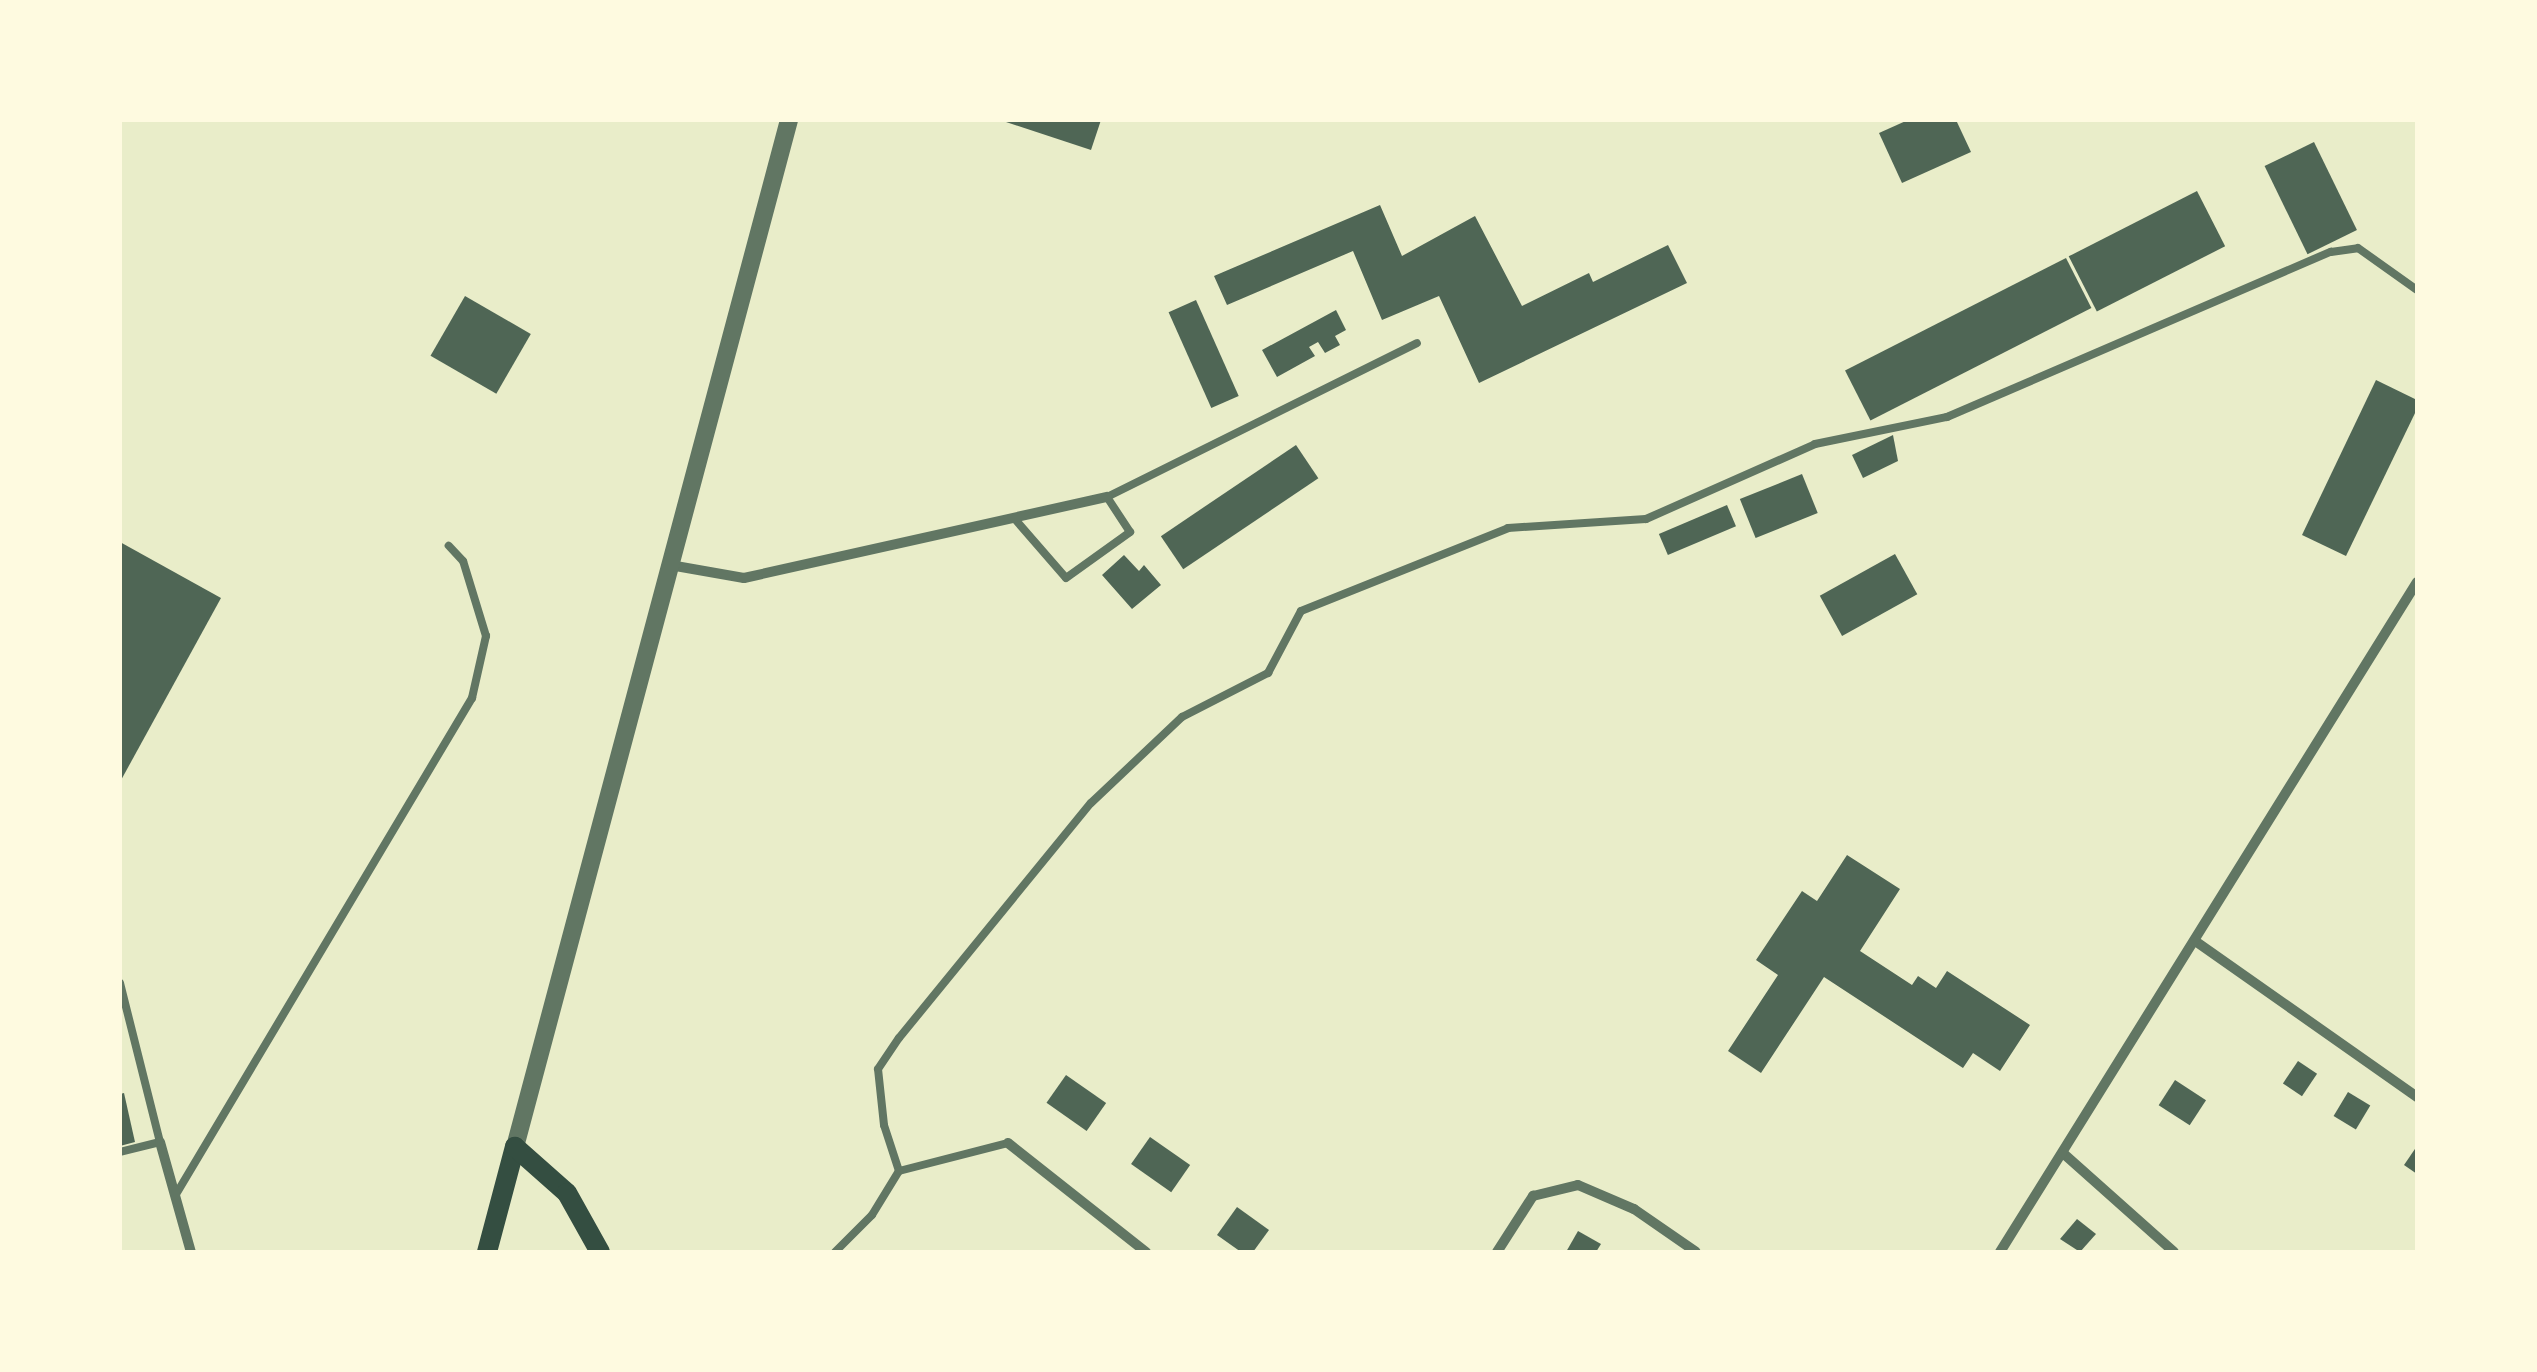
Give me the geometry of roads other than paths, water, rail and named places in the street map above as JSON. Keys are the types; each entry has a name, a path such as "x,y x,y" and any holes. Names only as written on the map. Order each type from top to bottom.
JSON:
{"main road":[{"path":"487,1252 515,1148 566,1193 600,1252"}],"street":[{"path":"515,1148 789,120"},
{"path":"669,564 744,578 1106,497"},
{"path":"2000,1252 2198,943 2417,582"},
{"path":"2198,943 2417,1096"},
{"path":"160,1142 190,1252"},
{"path":"1008,1142 1146,1252"},
{"path":"2064,1154 2174,1252"},
{"path":"1498,1252 1534,1196 1578,1185 1634,1210 1696,1252"}],"lane":[{"path":"898,1172 884,1125 878,1068 899,1038 1091,803 1182,717 1268,673 1301,611 1508,528 1646,519 1815,444 1947,417 2331,252 2358,248 2417,290"},
{"path":"1014,518 1066,578 1130,532 1106,497 1417,343"},
{"path":"175,1196 472,698 486,636 463,561 449,546"},
{"path":"120,983 160,1142 120,1152"},
{"path":"835,1252 872,1215 898,1172 1008,1142"}]}
